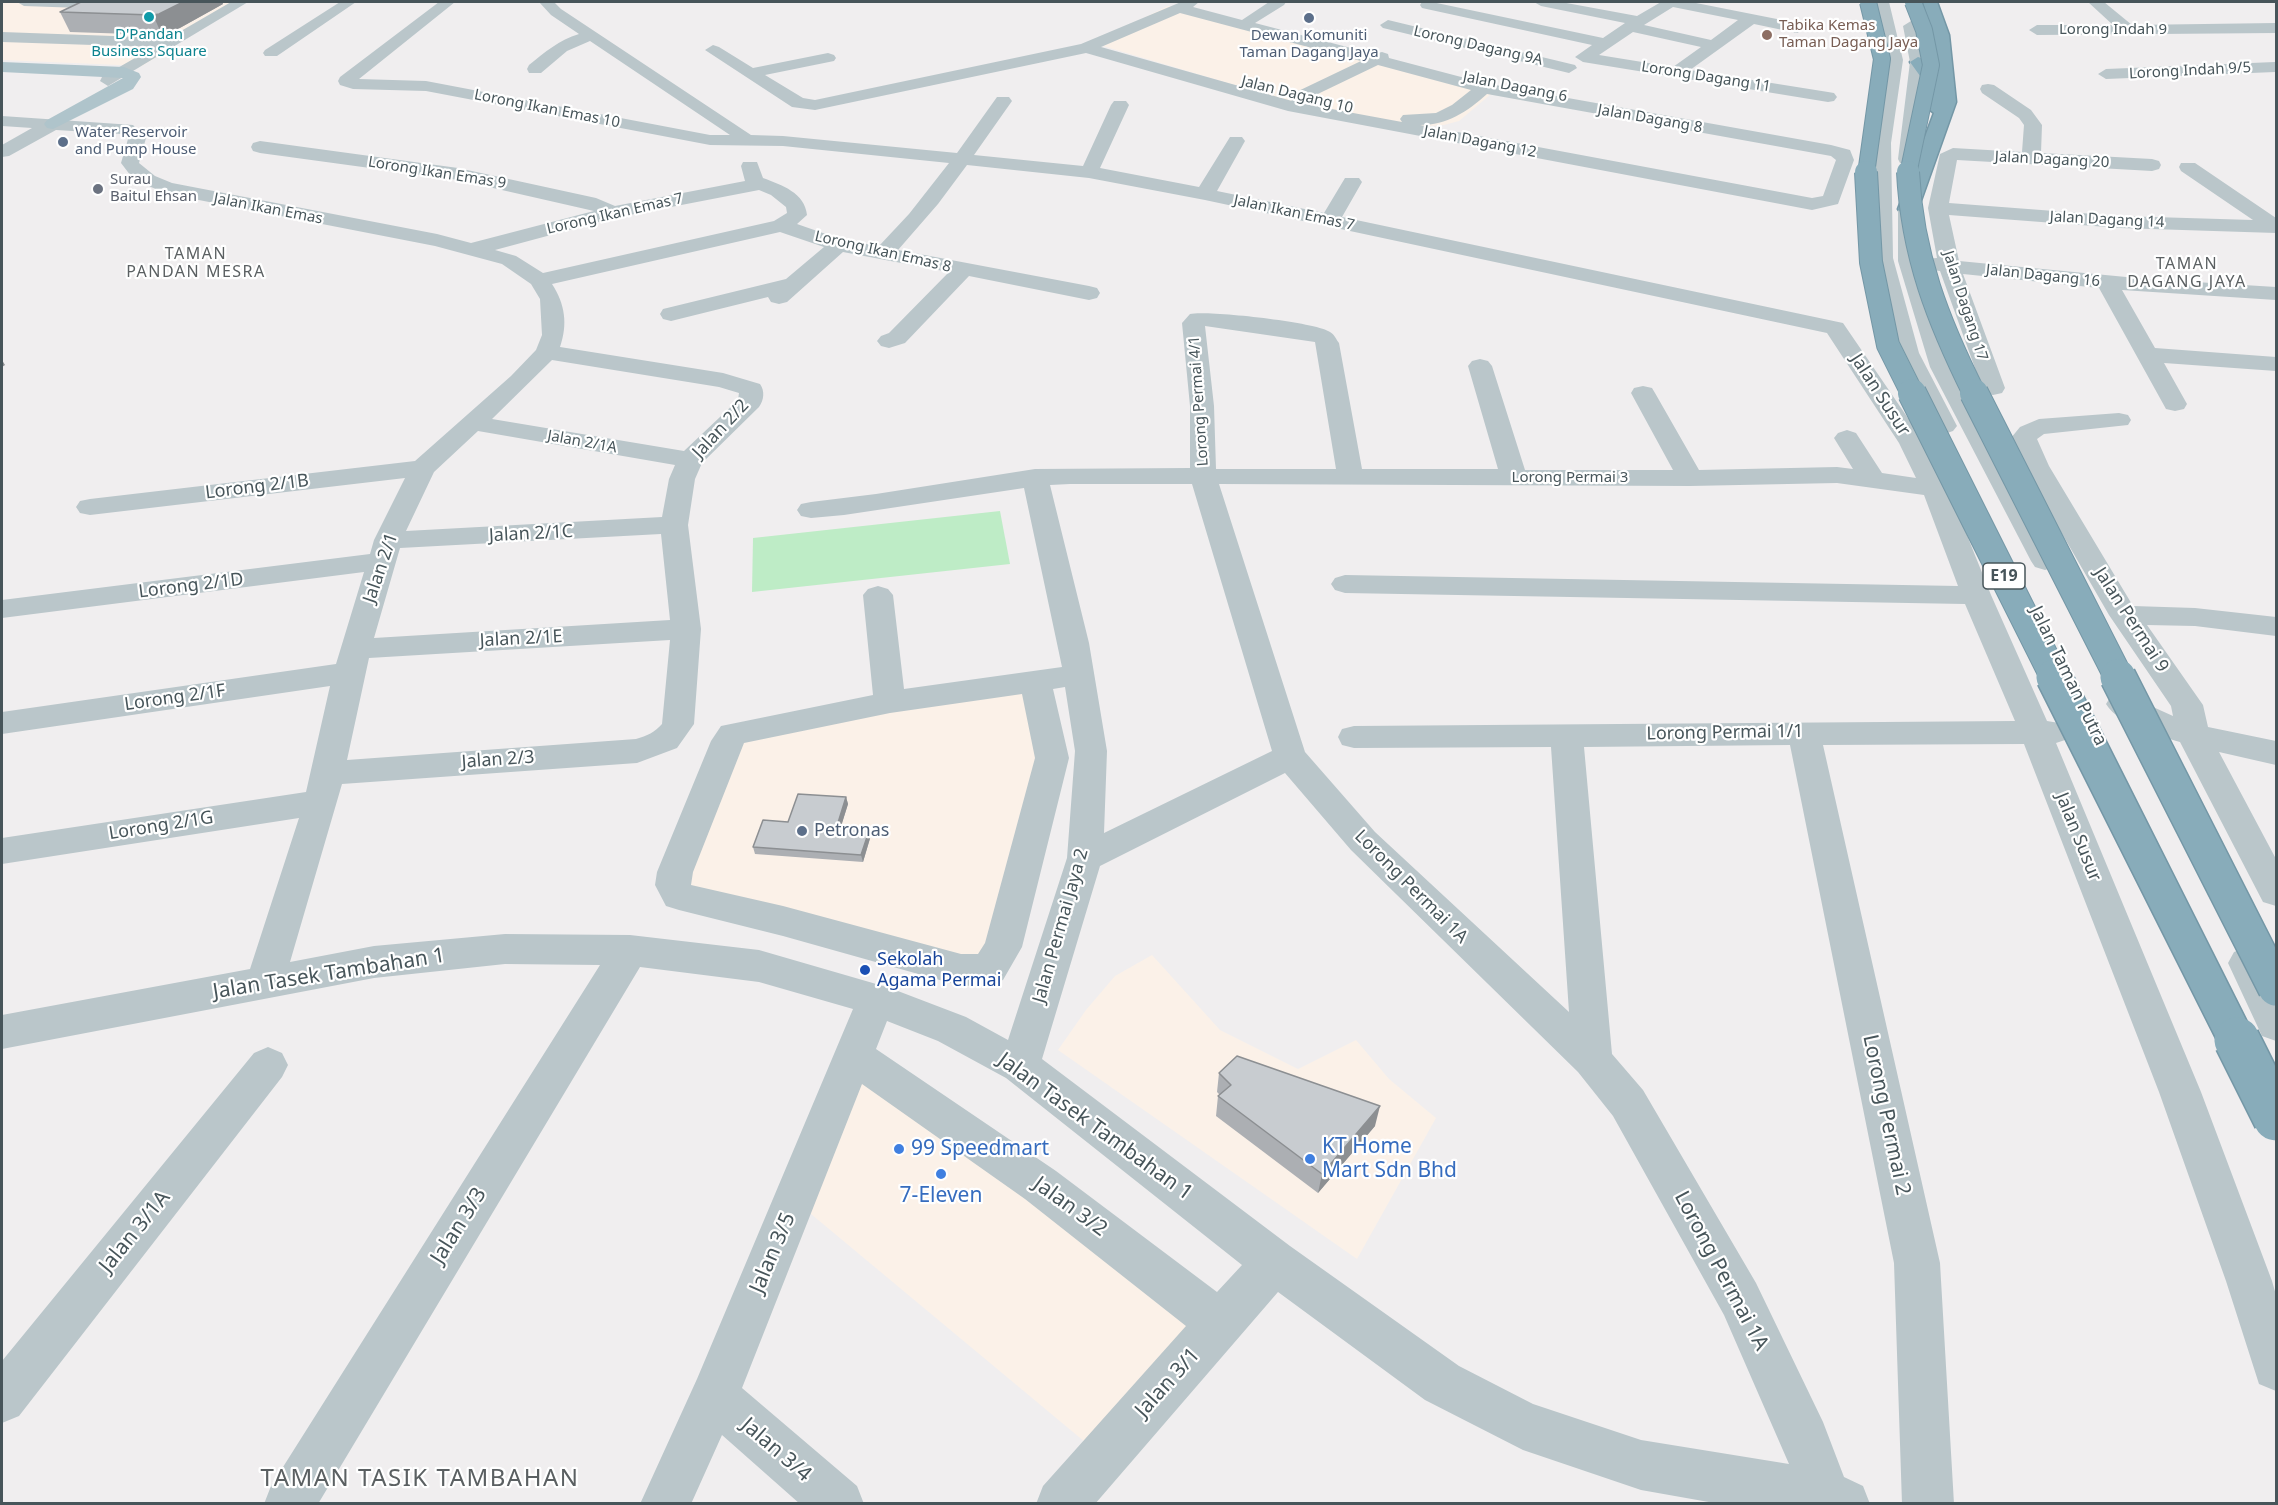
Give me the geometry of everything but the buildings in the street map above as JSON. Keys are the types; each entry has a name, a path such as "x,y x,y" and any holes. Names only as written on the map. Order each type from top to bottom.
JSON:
{"highway":[{"name":"E19","path":"1868,2 1882,59 1866,164 1871,262 1888,345 2277,1118"},
{"path":"1908,209 1947,102 1944,57 1926,5"},
{"path":"1926,5 1924,30 1931,65 1908,168 1910,210 1922,269 1951,346 2277,988"},
{"path":"1918,62 1935,90 1939,124"}],"main road":[{"path":"2,67 128,74"},
{"path":"2,76 108,81 128,74"},
{"path":"54,124 127,85 128,74"}],"street":[{"path":"2,58 109,5 24,2"},
{"path":"128,74 171,43 241,2"},
{"path":"271,53 349,2"},
{"name":"Lorong Ikan Emas 10","path":"448,2 346,81 353,84 426,86 710,140 747,141"},
{"path":"539,280 781,226 797,215 796,205 778,191 759,184 752,174 747,141 736,131 556,12 546,2"},
{"path":"1164,2 1186,5"},
{"path":"1250,20 1280,2"},
{"path":"1540,2 1714,45"},
{"path":"1538,92 1583,57 1671,2 1797,28"},
{"name":"Jalan Taman Putra","path":"1882,2 1895,60 1882,150 1907,353 2096,733 2277,1133"},
{"name":"Jalan Taman Putra","path":"1903,2 1918,62 1906,168 1908,209 1896,260 1942,367 2143,746 2277,1024"},
{"path":"2095,2 2129,30"},
{"path":"713,50 805,106 1086,48 1139,23 1186,5"},
{"name":"Jalan Dagang 6","path":"1186,5 1346,45 1378,58 1487,84 1847,149 1882,150"},
{"name":"Jalan Dagang 8","path":"1186,5 1506,93 1847,149"},
{"path":"1346,45 1421,8 1605,43"},
{"path":"1676,72 1750,19"},
{"name":"Lorong Dagang 9A","path":"1388,25 1569,68"},
{"name":"Lorong Indah 9","path":"2037,30 2277,28"},
{"name":"Lorong Indah 9","path":"2189,29 2221,43"},
{"path":"535,69 560,46 572,40 592,36"},
{"path":"2,37 171,43"},
{"name":"Jalan Dagang 10","path":"1105,41 1298,98 1418,120 1450,116 1484,88"},
{"name":"Jalan Dagang 12","path":"1086,48 1288,106 1812,204 1831,200 1847,149"},
{"path":"2243,53 2276,67"},
{"name":"Lorong Dagang 11","path":"1583,57 1828,97"},
{"path":"750,73 828,58"},
{"path":"1298,98 1378,58"},
{"name":"Lorong Indah 9/5","path":"2106,74 2276,67"},
{"path":"1988,88 2025,114 2032,125 2031,159"},
{"path":"1446,136 1506,93"},
{"path":"883,254 903,234 963,159 1003,100"},
{"path":"1089,172 1120,105"},
{"name":"Jalan Ikan Emas","path":"2,121 127,129 137,138 130,163 134,171 166,188 191,195 437,240 471,249"},
{"path":"2,152 54,124"},
{"name":"Jalan Ikan Emas 7","path":"747,141 783,141 1089,172 1330,220 1835,328"},
{"path":"1205,194 1236,141"},
{"name":"Lorong Ikan Emas 9","path":"260,147 458,174 596,204 612,212"},
{"name":"Jalan Dagang 20","path":"1953,154 2152,165"},
{"name":"Jalan Dagang 17","path":"1953,154 1947,158 1938,208 1949,266 1993,388"},
{"name":"Jalan Dagang 14","path":"1938,208 2120,222 2277,227 2188,166"},
{"path":"1330,220 1352,182"},
{"name":"Lorong Ikan Emas 7","path":"471,249 612,212 759,184"},
{"name":"Lorong Ikan Emas 8","path":"781,226 839,245 1089,293"},
{"path":"764,314 765,309 839,245"},
{"path":"471,249 509,260 539,280 551,299 554,321 553,335 547,352"},
{"name":"Jalan Dagang 16","path":"1896,260 2107,283 2277,293"},
{"path":"889,341 897,338 963,270"},
{"path":"2107,283 2175,404"},
{"path":"671,314 794,284"},
{"name":"Lorong Permai 4/1","path":"1203,476 1202,406 1193,323 1198,319 1314,333 1323,337 1327,343 1350,477"},
{"name":"Jalan Susur","path":"1835,328 1911,443 1935,488 1976,595 2035,731 2180,1092 2249,1281 2277,1367"},
{"name":"Jalan 2/1","path":"265,982 325,787 352,661 385,551 423,468 547,352"},
{"name":"Jalan 2/2","path":"547,352 723,380 751,389 750,402 690,460 682,479 674,525 686,629 678,724 666,742"},
{"path":"2148,355 2277,364"},
{"path":"1480,366 1514,478"},
{"path":"1643,393 1690,478"},
{"name":"Jalan Permai 9","path":"2118,420 2039,428 2024,438 2036,466 2124,615 2187,705 2193,735 2277,892"},
{"name":"Jalan 2/1A","path":"473,423 690,460"},
{"path":"1847,438 1872,478"},
{"name":"Lorong 2/1B","path":"90,507 423,468"},
{"name":"Lorong Permai 3","path":"811,510 847,508 1035,477 1690,478 1837,475 1935,488"},
{"name":"Lorong Permai 1A","path":"1203,476 1290,756 1363,841 1592,1060 1628,1103 1740,1299 1833,1501"},
{"name":"Jalan Permai Jaya 2","path":"1020,1066 1085,858 1091,751 1079,675 1035,477"},
{"name":"Jalan 2/1C","path":"385,551 674,525"},
{"name":"Lorong 2/1D","path":"2,609 385,551"},
{"path":"1345,584 1976,595"},
{"path":"878,595 890,702"},
{"path":"2124,615 2195,617 2277,626"},
{"name":"Jalan 2/1E","path":"352,661 686,629"},
{"name":"Lorong 2/1F","path":"2,723 352,661"},
{"path":"1035,681 1052,758 1003,947 989,969 961,970 783,921 680,896 674,885 675,872 727,741 733,734 890,702 1035,681 1079,675"},
{"path":"2121,703 2143,718 2193,735 2277,753"},
{"name":"Lorong Permai 1/1","path":"1354,737 1567,737 1804,732 2096,733"},
{"name":"Lorong Permai 2","path":"1804,732 1917,1263 1928,1503"},
{"path":"2143,746 2153,738 2167,735 2193,735"},
{"path":"1567,737 1592,1060"},
{"name":"Jalan 2/3","path":"325,787 637,751 666,742"},
{"path":"1085,858 1290,756"},
{"name":"Lorong 2/1G","path":"2,851 325,787"},
{"path":"759,966 783,921"},
{"name":"Jalan Tasek Tambahan 1","path":"2,1032 374,962 506,949 630,950 759,966 876,1000 952,1029 1020,1066 1274,1262 1442,1383 1523,1425 1641,1465 1833,1501"},
{"name":"Jalan 3/3","path":"289,1503 630,950"},
{"name":"Jalan 3/5","path":"665,1503 714,1396 876,1000"},
{"name":"Jalan 3/2","path":"854,1056 942,1113 1109,1236 1220,1324"},
{"name":"Jalan 3/1A","path":"2,1400 268,1065"},
{"name":"Jalan 3/1","path":"1061,1503 1274,1262"},
{"name":"Jalan 3/4","path":"714,1396 839,1503"}],"shaded area":[{"path":"2,2 243,3 142,66 2,60"},
{"path":"1168,6 1193,9 1497,89 1459,121 1444,125 1417,127 1285,100 1093,43"},
{"path":"1023,690 1042,758 982,961 689,888 686,868 737,737"},
{"path":"1152,955 1220,1030 1298,1069 1356,1040 1389,1079 1436,1118 1357,1259 1058,1050 1086,1010 1115,976"},
{"path":"860,1072 1200,1324 1091,1447 799,1204"}],"green space":[{"path":"1000,511 1010,564 752,592 753,538"}],"place":[{"name":"D'Pandan Business Square","path":"149,17"},
{"name":"Dewan Komuniti Taman Dagang Jaya","path":"1309,18"},
{"name":"Tabika Kemas Taman Dagang Jaya","path":"1767,35"},
{"name":"Water Reservoir and Pump House","path":"63,142"},
{"name":"Surau Baitul Ehsan","path":"98,189"},
{"name":"Petronas","path":"802,831"},
{"name":"Sekolah Agama Permai","path":"865,970"},
{"name":"99 Speedmart","path":"899,1149"},
{"name":"KT Home Mart Sdn Bhd","path":"1310,1159"},
{"name":"7-Eleven","path":"941,1174"}],"district":[{"name":"TAMAN PANDAN MESRA","path":"196,263"},
{"name":"TAMAN DAGANG JAYA","path":"2187,273"},
{"name":"TAMAN TASIK TAMBAHAN","path":"420,1479"}]}
